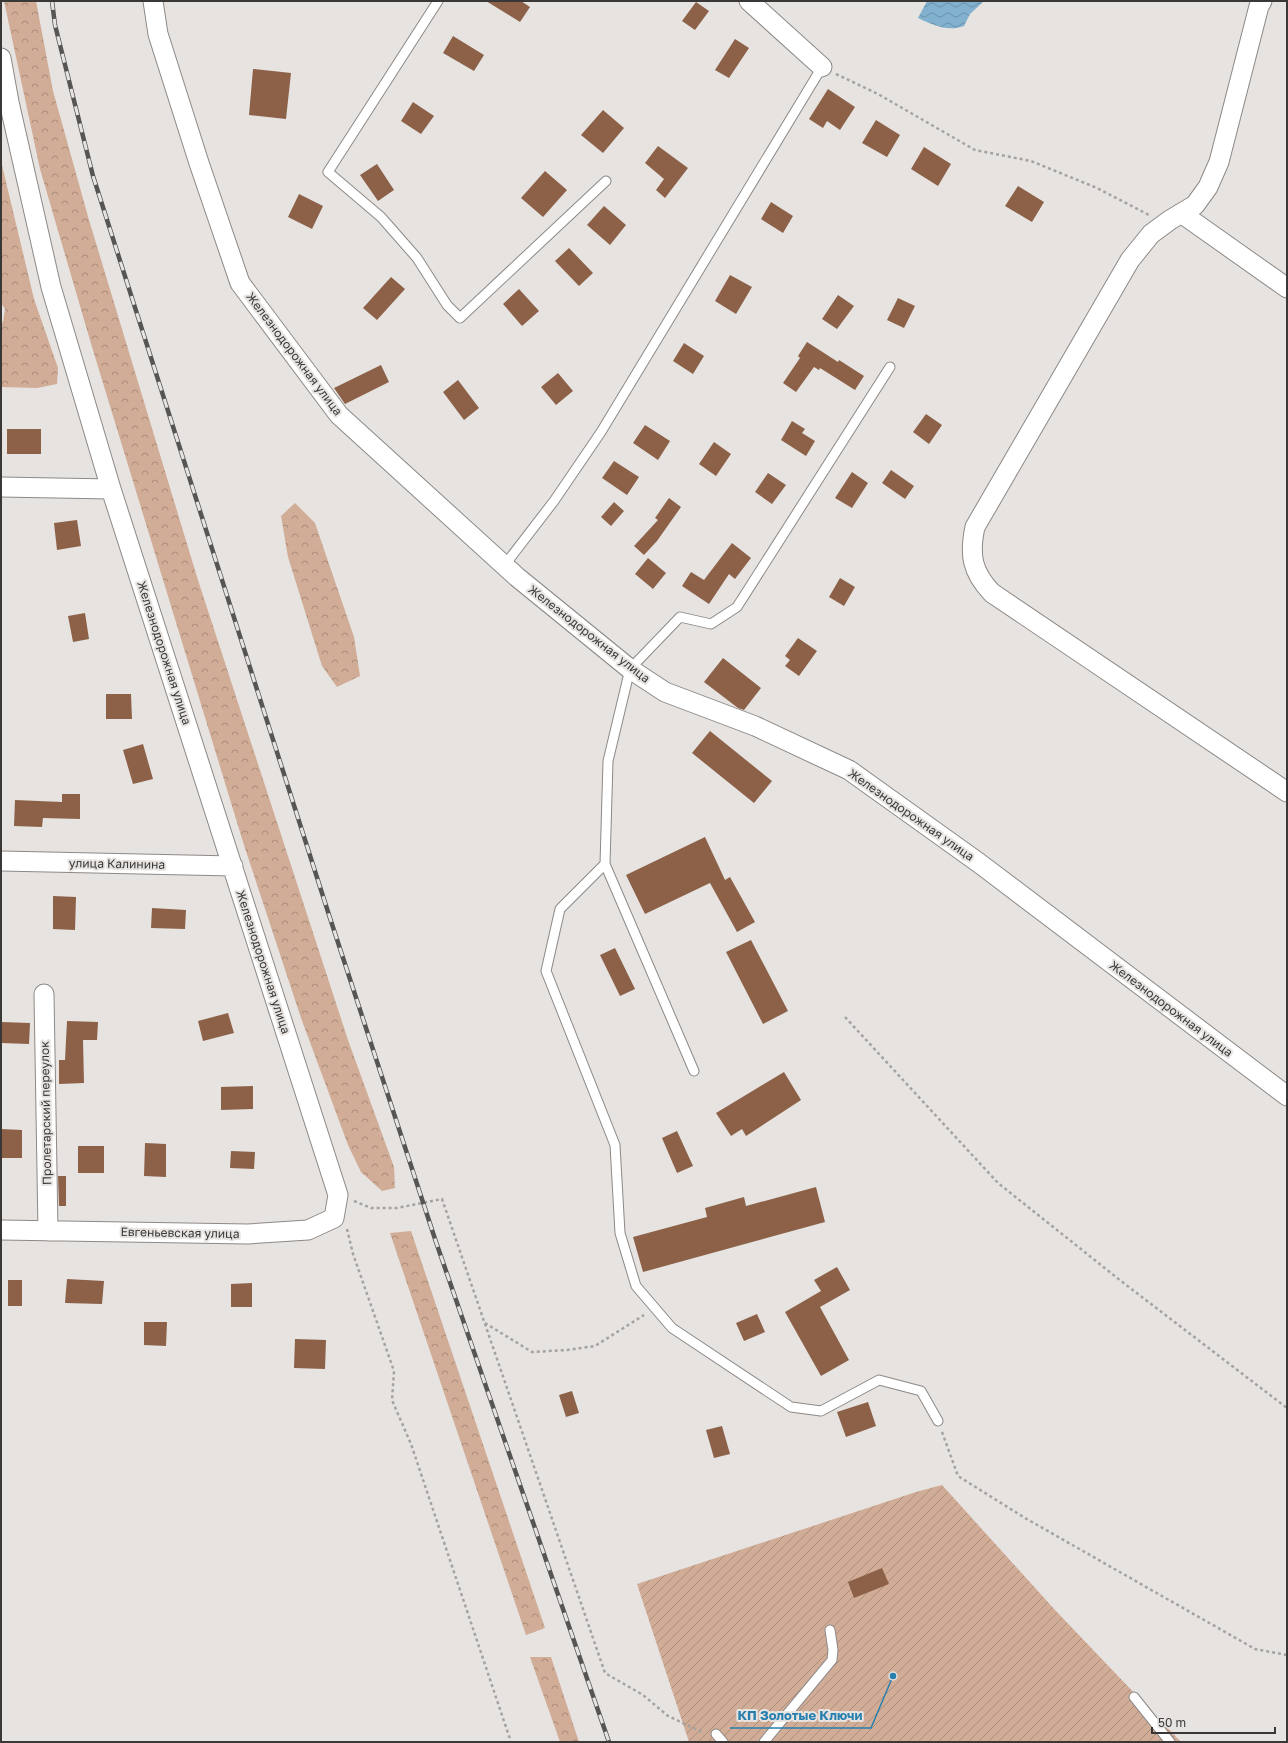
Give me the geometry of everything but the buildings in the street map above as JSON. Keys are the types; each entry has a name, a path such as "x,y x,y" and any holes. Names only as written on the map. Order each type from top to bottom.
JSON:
{"street":[{"name":"Железнодорожная улица","path":"153,1 161,42 199,163 240,283 339,415 504,566 630,669 665,692 755,726 849,770 979,863 1287,1096"},
{"path":"749,1 822,67"},
{"path":"1262,1 1259,6 1219,162 1208,187 1195,205 1176,216 1151,234 1130,260 975,527 972,540 974,566 980,581 992,593 1287,792"},
{"name":"Железнодорожная улица","path":"1,58 5,102 51,287 111,488 338,1195"},
{"path":"1176,216 1287,288"},
{"path":"1,487 111,488"},
{"name":"улица Калинина","path":"1,861 233,866"},
{"name":"Пролетарский переулок","path":"44,994 48,1231"},
{"name":"Евгеньевская улица","path":"1,1230 248,1234 308,1230 334,1218 338,1195"}],"lane":[{"path":"438,1 328,172 381,217 417,258 447,305 460,318 606,181"},
{"path":"504,566 554,501 601,432 822,67"},
{"path":"694,1071 605,864 608,760 630,669 680,617 711,624 736,607 890,367"},
{"path":"605,864 560,909 546,971 616,1145 620,1234 636,1286 672,1328 791,1407 821,1411 879,1380 921,1391 938,1421"},
{"path":"764,1742 832,1660 833,1650 830,1630"},
{"path":"1134,1698 1170,1742"},
{"path":"713,1735 724,1742"}],"path":[{"path":"822,67 878,94 975,150 1031,161 1097,188 1153,217 1176,216"},
{"path":"845,1017 998,1183 1115,1276 1287,1408"},
{"path":"338,1195 371,1208 397,1208 442,1199 605,1673 644,1695 668,1716 713,1735"},
{"path":"346,1225 353,1254 394,1371 392,1400 411,1444 511,1742"},
{"path":"485,1322 532,1352 567,1350 595,1346 655,1308"},
{"path":"938,1421 958,1476 1024,1518 1255,1649 1287,1655"}],"green space":[{"path":"4,1 36,1 53,91 89,220 197,577 348,1040 394,1167 395,1188 382,1191 361,1172 348,1145 301,1018 243,842 92,347 40,169"},
{"path":"1,161 34,299 58,368 57,384 37,388 1,387 1,323 3,322 5,309 1,303"},
{"path":"295,503 315,523 354,637 360,676 337,687 322,666 288,557 281,516"},
{"path":"411,1231 545,1628 526,1635 390,1233"},
{"path":"942,1485 1055,1610 1181,1742 689,1742 637,1584 916,1492"},
{"path":"530,1657 551,1657 579,1742 560,1742"}],"water":[{"path":"927,1 984,1 970,14 964,26 958,28 946,28 918,18"}],"railway":[{"path":"52,1 55,25 93,176 329,915 436,1242 609,1742"}],"place":[{"name":"КП Золотые Ключи","path":"893,1676"}]}
